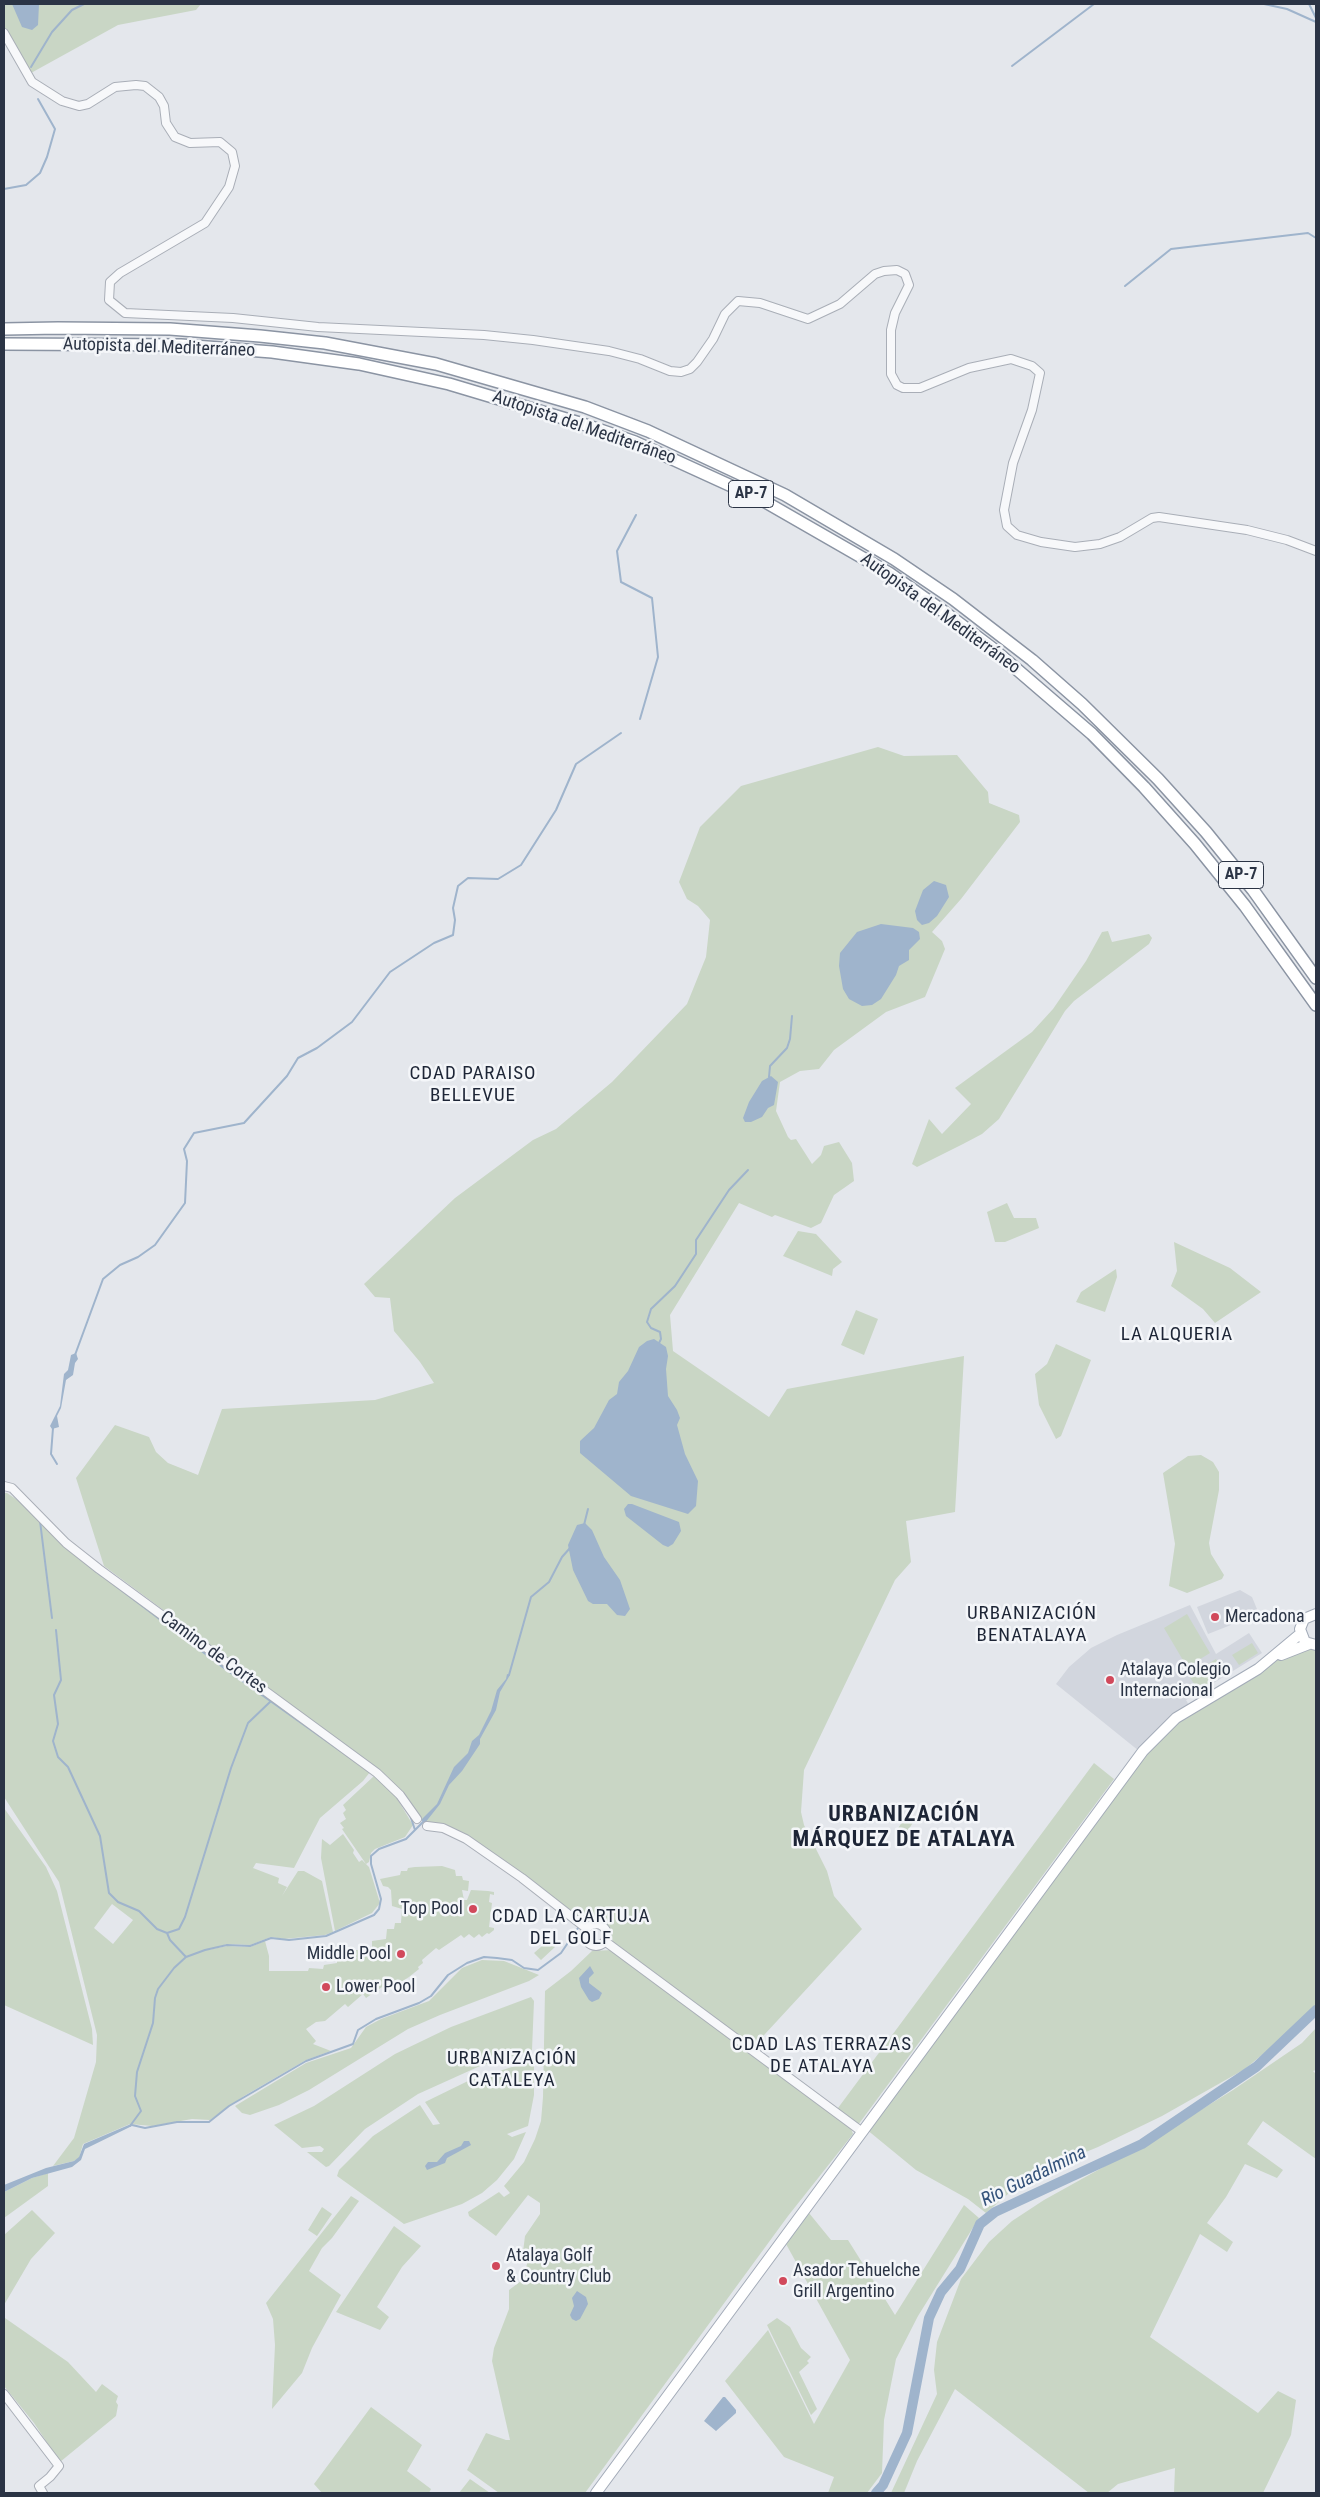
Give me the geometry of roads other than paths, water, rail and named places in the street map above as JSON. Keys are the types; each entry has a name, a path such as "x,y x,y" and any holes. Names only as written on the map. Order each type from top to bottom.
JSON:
{"highway":[{"name":"Autopista del Mediterráneo","path":"4,329 161,329 260,336 325,343 436,364 585,408 648,430 785,495 894,559 953,599 1032,660 1082,704 1158,779 1206,832 1253,890 1316,978"},
{"name":"Autopista del Mediterráneo","path":"4,344 181,345 272,352 360,364 449,384 583,424 635,442 762,500 889,573 943,611 992,648 1092,734 1144,787 1195,844 1246,906 1316,1004"}],"main road":[{"path":"1267,1663 1300,1634 1304,1619 1316,1614"},
{"path":"1300,1634 1313,1645"},
{"path":"596,2493 861,2131 1143,1751 1176,1718 1291,1650 1313,1645"}],"street":[{"path":"4,33 32,82 62,101 79,106 88,104 114,87 145,86 160,97 164,106 166,123 175,137 190,143 220,142 232,152 235,166 229,187 205,223 120,273 110,282 110,300 125,313 214,316 318,327 484,335 523,339 609,351 681,372 690,369 697,362 713,338 725,314 738,301 760,304 808,319 816,317 840,304 875,274 897,270 905,274 909,285 895,313 891,330 890,374 897,385 903,388 920,388 969,368 1011,359 1032,366 1040,373 1032,410 1012,463 1004,510 1007,526 1017,535 1042,542 1075,547 1100,544 1120,537 1152,518 1159,517 1247,530 1287,540 1316,551"},
{"name":"Camino de Cortes","path":"6,1486 46,1520 66,1543 98,1569 377,1772 400,1795 417,1819"},
{"path":"427,1826 449,1830 466,1839 586,1928"},
{"path":"586,1928 594,1924 599,1926 606,1933 606,1942"},
{"path":"586,1928 585,1937 591,1944 600,1946 606,1942"},
{"path":"606,1942 861,2131"},
{"path":"4,2394 59,2466 39,2486 43,2493"}],"water":[{"path":"12,4 39,4 38,25 32,30 22,27"},
{"path":"934,881 946,885 949,897 937,916 929,923 922,925 917,920 915,911 923,890"},
{"path":"881,924 913,928 919,932 920,939 909,950 909,960 899,966 896,975 881,999 872,1005 862,1006 849,999 843,989 839,966 840,953 857,932"},
{"path":"771,1076 778,1082 774,1105 768,1108 762,1117 751,1122 745,1122 743,1118 749,1102 762,1081"},
{"path":"654,1339 666,1347 668,1356 666,1369 668,1396 680,1418 677,1425 685,1454 698,1481 696,1506 688,1514 631,1496 580,1453 580,1441 594,1428 609,1400 617,1394 619,1382 628,1371 639,1347 647,1341"},
{"path":"76,1353 78,1359 75,1363 73,1375 66,1380 61,1408 57,1416 59,1427 52,1429 50,1426 60,1406 64,1374 68,1370 71,1355"},
{"path":"628,1504 679,1522 681,1531 673,1544 668,1547 663,1545 626,1516 624,1509"},
{"path":"585,1523 592,1530 604,1557 620,1580 630,1609 625,1616 617,1615 607,1604 593,1604 588,1601 573,1570 568,1545 577,1525"},
{"path":"507,1674 510,1675 500,1692 496,1710 480,1739 480,1744 462,1771 449,1785 440,1804 425,1823 421,1820 437,1804 454,1767 468,1753 472,1741 479,1735 491,1711 497,1690 506,1679"},
{"path":"590,1966 594,1973 589,1978 589,1983 602,1993 599,1999 592,2002 581,1987 579,1978"},
{"path":"131,2124 132,2126 85,2149 81,2160 72,2167 32,2178 4,2192 4,2185 46,2168 74,2161 79,2157 84,2144"},
{"path":"464,2141 469,2141 471,2145 447,2158 445,2163 427,2170 425,2166 428,2162 437,2162 445,2153 461,2146"},
{"path":"577,2291 586,2297 588,2304 580,2319 576,2321 570,2315 574,2306 572,2298"},
{"path":"723,2397 736,2410 736,2413 716,2431 704,2421"}],"waterway":[{"path":"31,67 52,32 72,10 84,4"},
{"path":"1012,66 1094,4"},
{"path":"1264,4 1287,9 1316,22"},
{"path":"1309,4 1316,18"},
{"path":"4,189 26,185 40,173 47,157 55,129 38,99"},
{"path":"1125,286 1171,249 1308,233 1316,238"},
{"path":"636,515 617,551 621,582 652,598 658,657 640,719"},
{"path":"75,1355 103,1279 120,1265 138,1257 155,1245 185,1203 187,1161 184,1149 194,1133 244,1123 287,1076 298,1058 317,1048 352,1022 390,972 434,943 453,935 455,920 453,908 458,886 468,878 498,879 521,865 556,810 576,764 621,733"},
{"path":"769,1077 770,1066 787,1048 790,1039 792,1016"},
{"path":"658,1345 661,1339 660,1332 651,1328 647,1322 651,1309 675,1286 696,1254 696,1240 729,1190 748,1170"},
{"path":"53,1428 51,1454 57,1464"},
{"path":"584,1525 588,1509"},
{"path":"40,1521 52,1618"},
{"path":"509,1675 531,1597 549,1582 562,1557 570,1548"},
{"path":"78,1557 102,1576"},
{"path":"108,1580 224,1668 356,1762"},
{"path":"56,1630 61,1680 54,1695 58,1724 53,1741 58,1757 68,1767 100,1836 109,1893 118,1902 139,1911 157,1929 167,1933 170,1940 186,1957"},
{"path":"167,1933 179,1929 185,1917 231,1768 248,1723 271,1701"},
{"path":"410,1815 415,1830"},
{"path":"130,2126 141,2111 135,2096 137,2072 153,2023 155,1998 158,1989 174,1968 186,1957 205,1950 227,1945 250,1946 271,1938 289,1940 326,1936 374,1915 379,1909 381,1899 371,1864 371,1856 379,1849 406,1839 424,1821"},
{"path":"132,2125 145,2128 177,2122 209,2122 229,2106 306,2061 353,2044 358,2030 376,2019 419,2003 431,1996 448,1975 467,1963 484,1957 497,1958 512,1960 524,1968 538,1970 561,1953 578,1928"},
{"name":"Rio Guadalmina","path":"876,2493 883,2485 907,2433 929,2318 941,2292 960,2269 980,2224 995,2212 1142,2144 1256,2067 1316,2010"}],"place":[{"name":"Mercadona","path":"1215,1617"},
{"name":"Atalaya Colegio Internacional","path":"1110,1680"},
{"name":"Top Pool","path":"473,1909"},
{"name":"Middle Pool","path":"401,1954"},
{"name":"Lower Pool","path":"326,1987"},
{"name":"Atalaya Golf & Country Club","path":"496,2266"},
{"name":"Asador Tehuelche Grill Argentino","path":"783,2281"}],"district":[{"name":"CDAD PARAISO BELLEVUE","path":"473,1085"},
{"name":"LA ALQUERIA","path":"1177,1335"},
{"name":"URBANIZACIÓN BENATALAYA","path":"1032,1625"},
{"name":"URBANIZACIÓN MÁRQUEZ DE ATALAYA","path":"904,1828"},
{"name":"CDAD LA CARTUJA DEL GOLF","path":"571,1928"},
{"name":"CDAD LAS TERRAZAS DE ATALAYA","path":"822,2056"},
{"name":"URBANIZACIÓN CATALEYA","path":"512,2070"}]}
